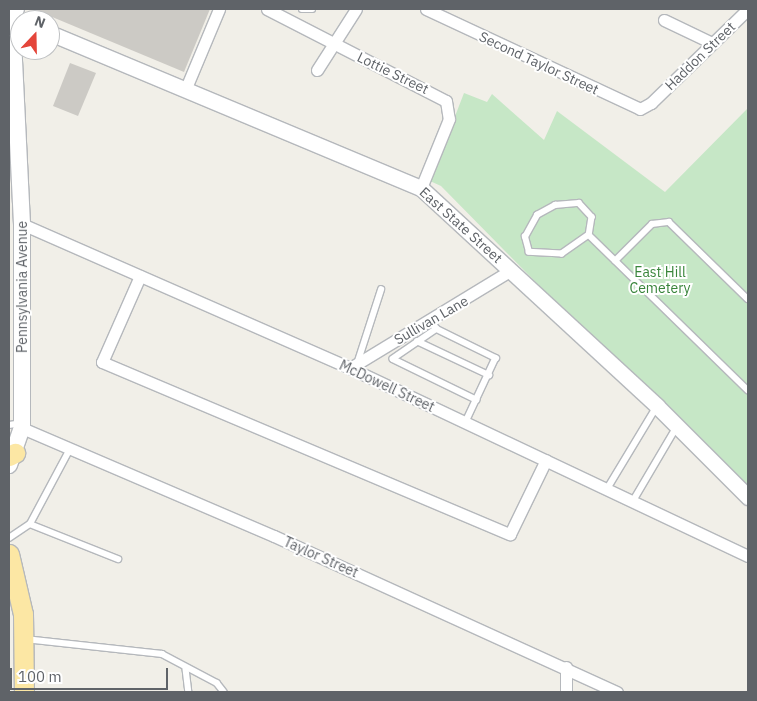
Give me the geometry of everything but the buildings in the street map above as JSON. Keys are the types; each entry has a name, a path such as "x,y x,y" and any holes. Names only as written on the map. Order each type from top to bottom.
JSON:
{"highway":[{"path":"9,554 23,614 24,692"}],"main road":[{"name":"Pennsylvania Avenue","path":"11,458 17,425 22,224 13,115 14,60"}],"street":[{"path":"186,88 219,9"},
{"name":"Lottie Street","path":"267,9 286,13 332,42 435,93 449,108 449,119 421,188"},
{"path":"317,70 332,42 356,9"},
{"name":"Second Taylor Street","path":"426,9 634,109 651,104"},
{"name":"Haddon Street","path":"651,104 748,9"},
{"path":"664,20 712,43"},
{"name":"East State Street","path":"60,37 186,88 421,188 657,406 748,497"},
{"name":"McDowell Street","path":"22,224 354,366 466,422 748,556"},
{"name":"Sullivan Lane","path":"354,366 434,325 511,270"},
{"path":"140,276 102,362 510,534 546,460"},
{"name":"Taylor Street","path":"17,425 617,692"},
{"path":"566,668 566,692"}],"lane":[{"path":"302,9 312,9"},
{"path":"589,235 562,254 553,256 529,252 526,246 527,229 537,215 570,203 578,203 590,211 589,235 748,390"},
{"path":"615,261 652,224 669,222 748,299"},
{"path":"354,366 381,290"},
{"path":"466,422 477,400 489,375 495,356 434,325 417,341 395,355 394,361 477,400"},
{"path":"417,341 489,375"},
{"path":"607,489 657,406"},
{"path":"633,501 677,427"},
{"path":"9,538 30,524 70,449"},
{"path":"30,524 118,559"},
{"path":"23,639 145,650 162,654 186,669 217,683 224,692"},
{"path":"186,669 189,692"}],"green space":[{"name":"East Hill Cemetery","path":"464,93 487,102 492,94 544,140 557,111 665,192 748,108 748,498 441,186 430,181"}]}
